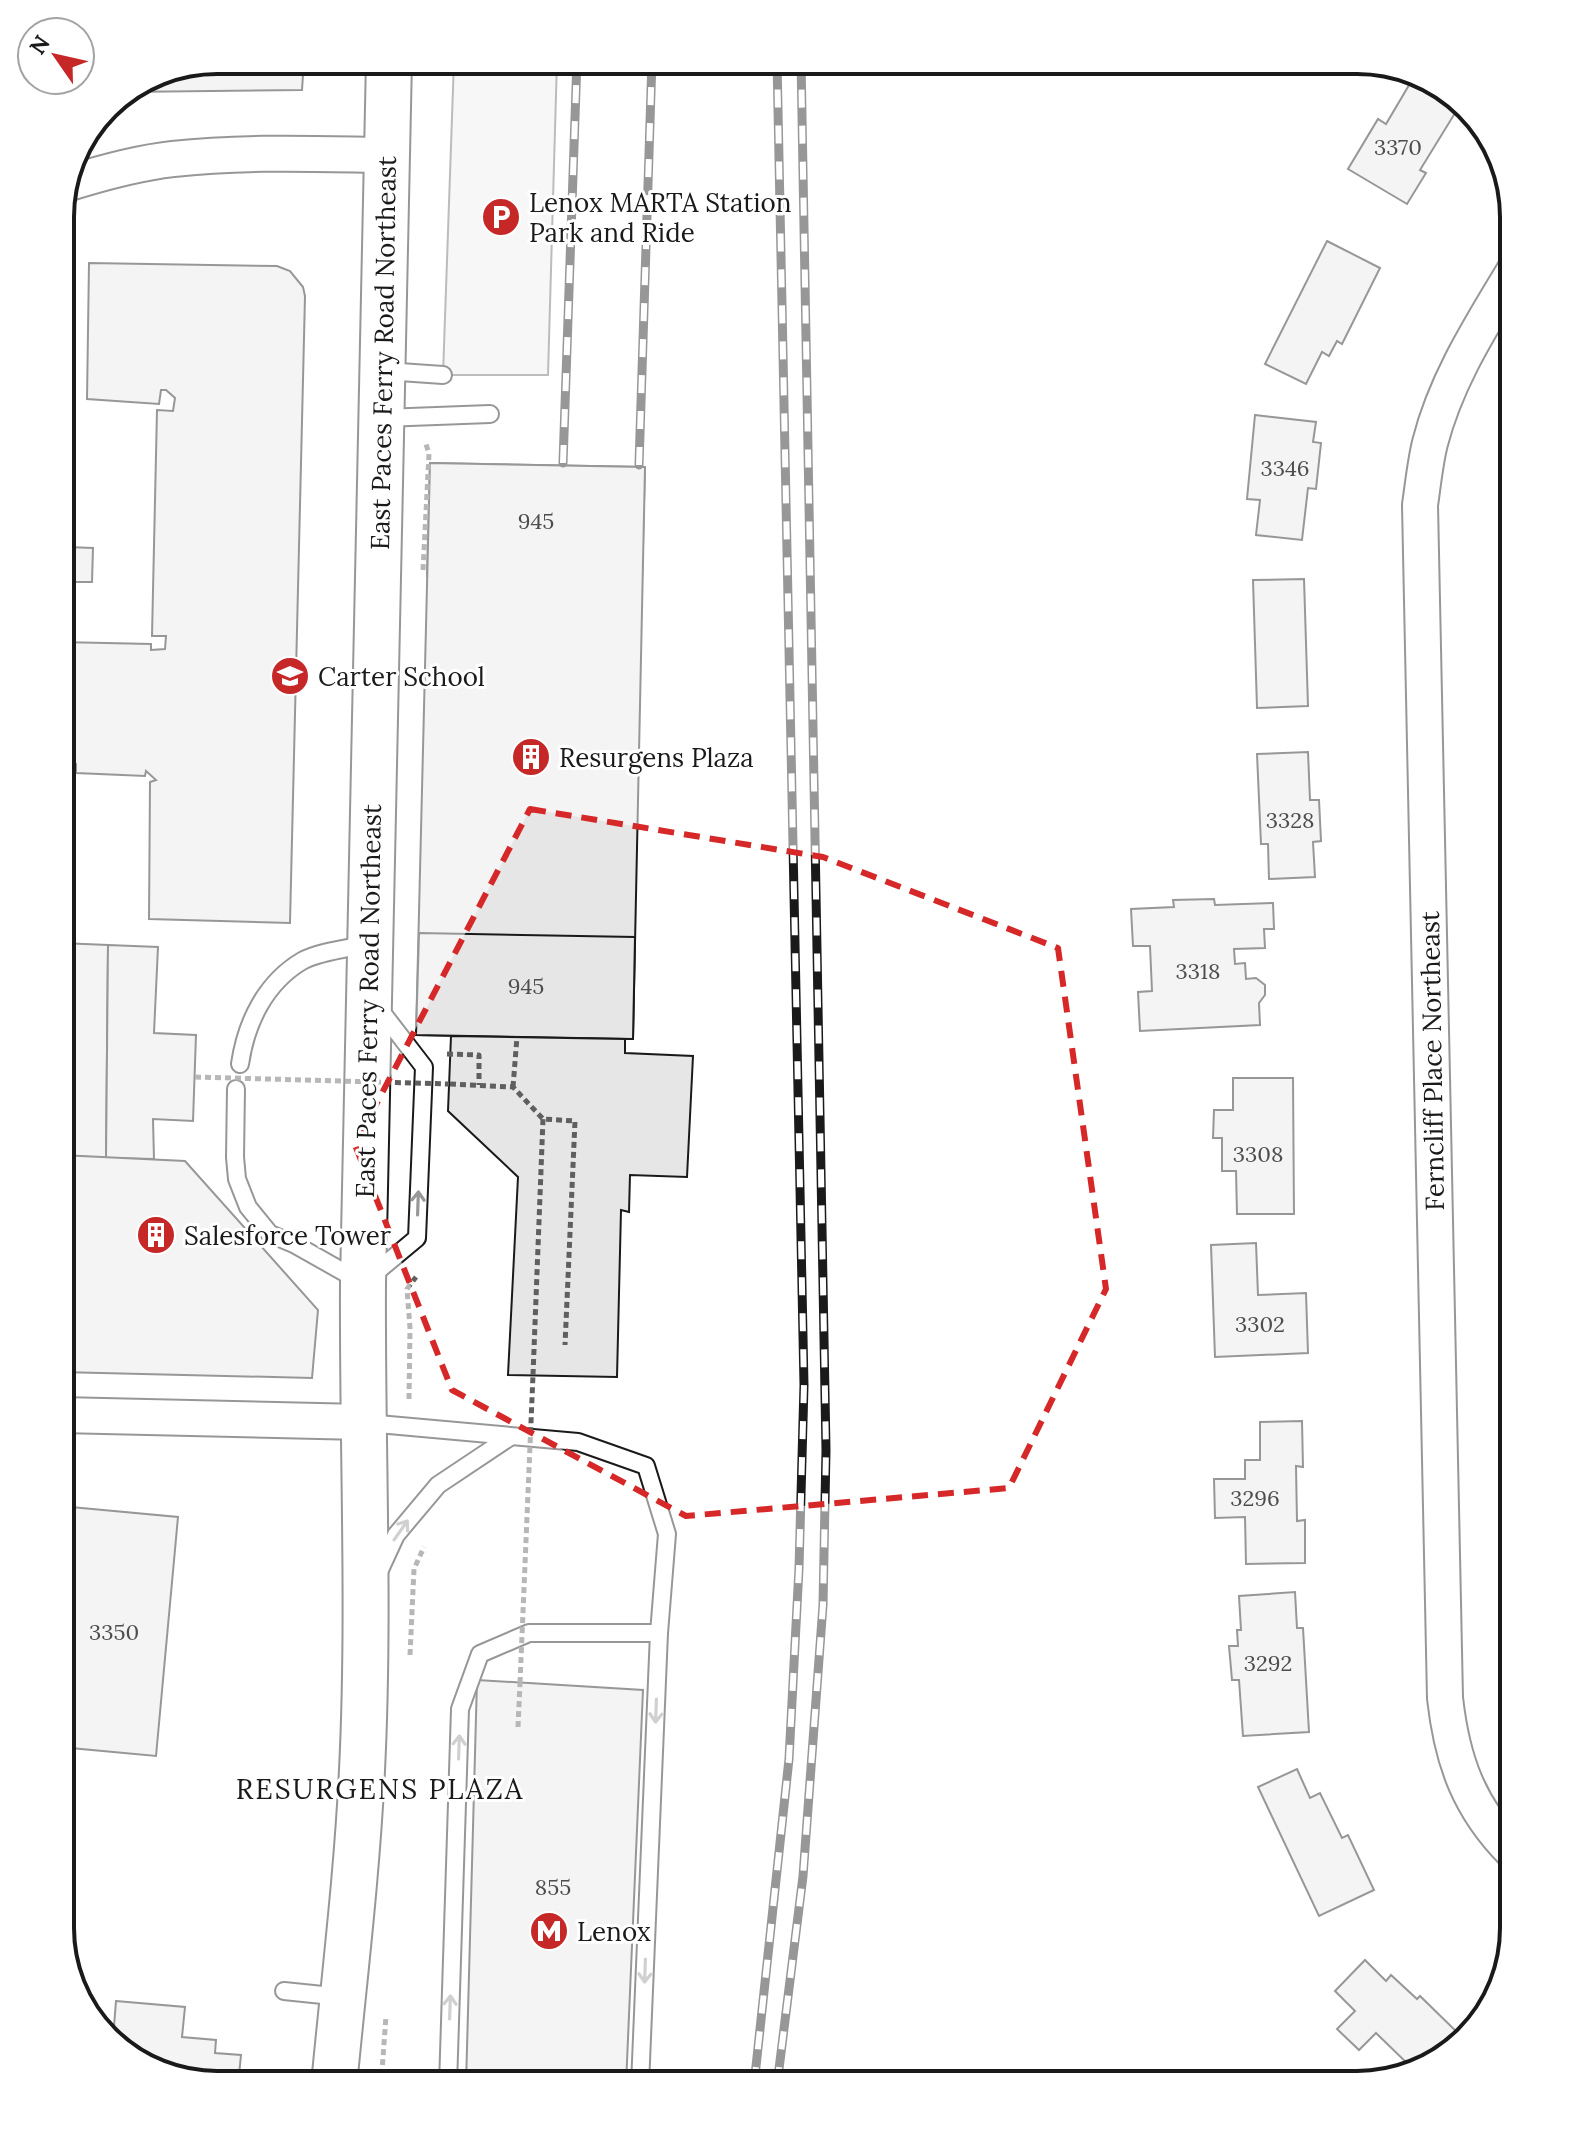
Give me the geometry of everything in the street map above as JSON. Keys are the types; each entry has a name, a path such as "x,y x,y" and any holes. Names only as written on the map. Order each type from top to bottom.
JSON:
{"street":[{"name":"East Paces Ferry Road Northeast","path":"335,2071 362,1772 367,1600 362,1422 363,1283 389,74"},
{"path":"79,180 115,169 172,159 261,153 387,155"},
{"name":"Ferncliff Place Northeast","path":"1500,294 1449,385 1429,444 1420,505 1445,1698 1458,1770 1477,1808 1500,1839"},
{"path":"74,1415 362,1422"}],"lane":[{"path":"383,371 443,375"},
{"path":"382,418 490,414"},
{"path":"240,1064 243,1044 255,1010 277,979 304,959 369,943"},
{"path":"236,1089 237,1179 248,1207 270,1234 363,1283 417,1238 424,1067 368,995"},
{"path":"362,1422 578,1442 646,1466 667,1534 659,1633 641,2071"},
{"path":"367,1600 396,1535 420,1505 438,1485 510,1437"},
{"path":"448,2071 460,1709 480,1654 529,1633 659,1633"},
{"path":"284,1991 342,1997"}],"path":[{"path":"513,1087 517,1037"},
{"path":"438,1053 479,1055 479,1085"},
{"path":"195,1077 513,1087 543,1119 575,1121 565,1345"},
{"path":"518,1727 543,1119"}],"highlighted area":[{"path":"530,809 823,857 1058,948 1106,1289 1009,1488 686,1516 452,1390 355,1145"}],"shaded area":[{"name":"Lenox MARTA Station Park and Ride","path":"454,74 557,74 548,375 443,375"}],"building":[{"path":"207,74 303,74 302,90 149,92 180,79"},
{"path":"1409,85 1437,98 1455,113 1420,170 1426,173 1407,204 1348,169 1378,119 1386,124"},
{"path":"1327,241 1380,268 1342,344 1337,341 1329,356 1322,352 1306,384 1265,364"},
{"path":"89,263 277,266 290,271 303,287 290,923 149,919 150,782 156,780 146,771 145,776 76,773 74,642 151,644 151,650 165,649 166,636 152,636 157,410 173,411 175,398 166,390 161,390 159,404 87,399"},
{"path":"1255,415 1316,422 1313,442 1321,443 1316,489 1308,488 1302,540 1256,535 1260,500 1247,499"},
{"path":"430,463 645,467 642,580 427,576"},
{"name":"Resurgens Plaza","path":"430,463 645,467 633,1039 416,1035"},
{"path":"74,547 93,548 92,582 74,582"},
{"path":"1304,579 1308,706 1257,708 1253,580"},
{"path":"1308,752 1310,800 1319,800 1321,841 1313,842 1315,877 1269,879 1268,844 1261,844 1257,754"},
{"path":"1214,899 1215,905 1273,903 1274,929 1264,929 1265,948 1234,949 1235,964 1245,963 1246,979 1256,978 1265,985 1265,995 1259,1003 1260,1025 1140,1031 1138,992 1152,991 1150,946 1133,946 1131,909 1174,907 1173,900"},
{"path":"419,933 635,937 633,1039 416,1035"},
{"path":"74,944 108,945 106,1158 74,1156"},
{"path":"108,945 158,947 154,1033 196,1035 193,1121 153,1119 154,1159 106,1158"},
{"path":"451,1036 625,1039 625,1053 693,1056 687,1177 630,1175 629,1212 621,1210 617,1377 508,1375 518,1177 448,1111"},
{"path":"1233,1078 1293,1078 1294,1214 1237,1214 1236,1171 1222,1171 1222,1138 1213,1138 1214,1110 1233,1110"},
{"name":"Salesforce Tower","path":"74,1156 185,1161 318,1310 312,1378 74,1372"},
{"path":"1256,1243 1258,1295 1306,1293 1308,1353 1215,1357 1211,1245"},
{"path":"1302,1421 1303,1467 1296,1466 1297,1521 1305,1520 1305,1563 1246,1564 1245,1517 1215,1518 1214,1479 1245,1479 1245,1460 1260,1460 1260,1422"},
{"path":"74,1507 178,1517 156,1756 74,1748"},
{"path":"1295,1592 1297,1628 1303,1628 1309,1732 1243,1736 1239,1680 1232,1680 1229,1646 1238,1646 1237,1630 1241,1630 1239,1596"},
{"path":"477,1680 643,1690 627,2071 466,2071"},
{"path":"1297,1769 1310,1798 1320,1793 1342,1838 1348,1835 1374,1890 1319,1916 1258,1787"},
{"path":"1365,1960 1386,1981 1391,1975 1417,1999 1420,1996 1456,2031 1429,2052 1406,2062 1376,2033 1359,2050 1337,2029 1355,2011 1335,1991"},
{"path":"116,2001 185,2007 182,2037 216,2040 215,2053 241,2055 239,2071 198,2070 162,2060 130,2042 114,2027"}],"railway":[{"path":"563,463 577,74"},
{"path":"639,465 652,74"},
{"path":"756,2071 789,1759 804,1385 777,74"},
{"path":"779,2071 803,1876 823,1605 826,1450 801,74"}],"place":[{"name":"Lenox MARTA Station Park and Ride","path":"501,217"},
{"name":"Carter School","path":"290,676"},
{"name":"Resurgens Plaza","path":"531,757"},
{"name":"Salesforce Tower","path":"156,1235"},
{"name":"Lenox","path":"549,1931"}],"district":[{"name":"RESURGENS PLAZA","path":"380,1789"}]}
